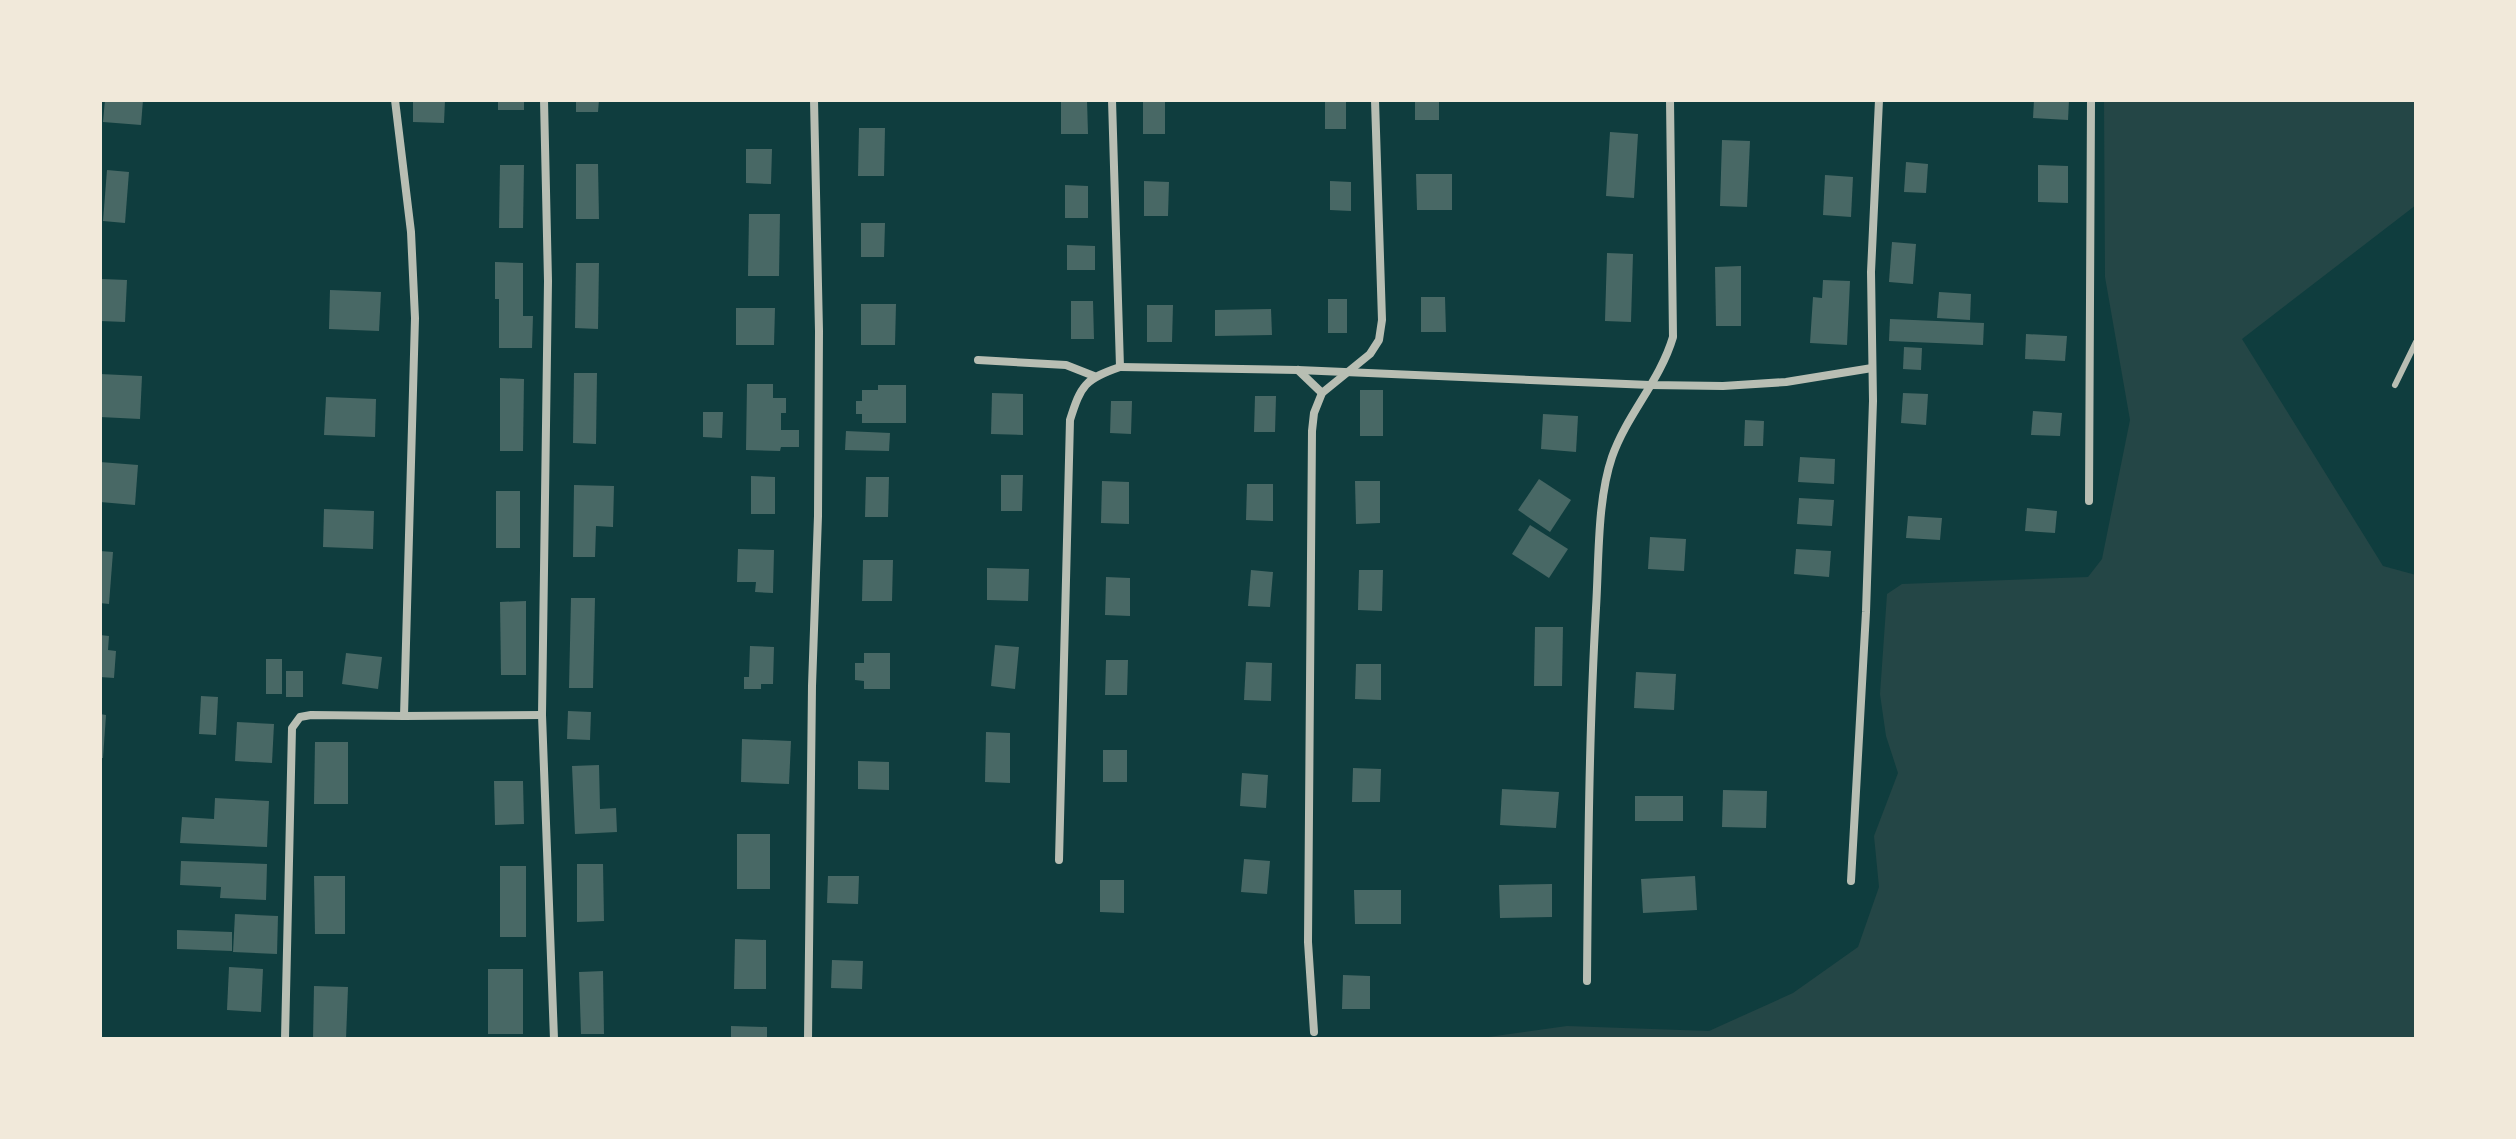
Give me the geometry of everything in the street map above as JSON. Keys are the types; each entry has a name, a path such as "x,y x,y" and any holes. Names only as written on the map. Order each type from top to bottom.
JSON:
{"street":[{"path":"395,100 411,232 415,318 404,716"},
{"path":"544,100 548,281 542,715 554,1039"},
{"path":"808,1039 812,686 819,500 814,100"},
{"path":"1112,100 1120,367"},
{"path":"1314,1032 1308,942 1314,413 1322,393 1370,354 1379,340 1382,320 1375,100"},
{"path":"1587,981 1594,638 1605,491 1612,458 1665,363 1673,337 1670,100"},
{"path":"1851,881 1866,612 1872,368 1871,272 1879,100"},
{"path":"2089,501 2091,100"},
{"path":"978,360 1066,365 1094,376"},
{"path":"1059,860 1070,420 1078,395 1094,376 1120,367 1298,370 1723,386 1786,382 1872,368"},
{"path":"1298,370 1322,393"},
{"path":"285,1039 292,728 300,717 542,715"}],"lane":[{"path":"2395,385 2416,342"}],"shaded area":[{"path":"2104,100 2416,100 2416,205 2242,339 2383,566 2416,575 2416,1039 1474,1039 1567,1026 1709,1031 1793,993 1858,947 1879,887 1874,836 1898,773 1886,736 1880,694 1887,594 1902,584 2088,577 2102,559 2130,420 2105,277"}],"building":[{"path":"105,100 143,100 141,125 103,122"},
{"path":"413,100 445,100 444,123 413,122"},
{"path":"498,100 524,100 524,110 498,110"},
{"path":"576,100 599,100 598,112 576,112"},
{"path":"1061,100 1087,100 1088,134 1061,134"},
{"path":"1143,100 1165,100 1165,134 1143,134"},
{"path":"1325,100 1346,100 1346,129 1325,129"},
{"path":"1415,100 1439,100 1439,120 1415,120"},
{"path":"2034,100 2069,100 2068,120 2033,118"},
{"path":"859,128 885,128 884,176 858,176"},
{"path":"1610,132 1638,134 1634,198 1606,196"},
{"path":"1722,140 1750,141 1747,207 1720,206"},
{"path":"746,149 772,149 771,184 746,183"},
{"path":"1906,162 1928,164 1926,193 1904,192"},
{"path":"576,164 598,164 599,219 576,219"},
{"path":"500,165 524,165 523,228 499,228"},
{"path":"2038,165 2068,166 2068,203 2038,202"},
{"path":"107,170 129,172 125,223 103,221"},
{"path":"1416,174 1452,174 1452,210 1417,210"},
{"path":"1825,175 1853,177 1851,217 1823,215"},
{"path":"1144,181 1169,182 1168,216 1144,216"},
{"path":"1330,181 1351,182 1351,211 1330,210"},
{"path":"1065,185 1088,186 1088,218 1065,218"},
{"path":"749,214 780,214 779,276 748,276"},
{"path":"861,223 885,223 884,257 861,257"},
{"path":"1892,242 1916,244 1913,284 1889,282"},
{"path":"1067,245 1095,246 1095,270 1067,270"},
{"path":"1607,253 1633,254 1631,322 1605,321"},
{"path":"495,262 523,263 523,316 533,316 532,348 499,348"},
{"path":"576,263 599,263 598,329 575,328"},
{"path":"1741,266 1741,326 1716,326 1715,267"},
{"path":"102,279 127,280 125,322 100,321"},
{"path":"1823,280 1850,281 1847,345 1810,343 1813,297 1822,298"},
{"path":"330,290 381,292 379,331 329,329"},
{"path":"1939,292 1971,294 1970,320 1937,318"},
{"path":"1421,297 1445,297 1446,332 1421,332"},
{"path":"1328,299 1347,299 1347,333 1328,333"},
{"path":"1071,301 1093,301 1094,339 1071,339"},
{"path":"861,304 896,304 895,345 861,345"},
{"path":"1147,305 1173,305 1172,342 1147,342"},
{"path":"736,308 775,308 774,345 736,345"},
{"path":"1271,309 1272,335 1215,336 1215,310"},
{"path":"1890,319 1984,323 1983,345 1889,341"},
{"path":"2026,334 2067,336 2065,361 2025,359"},
{"path":"1904,347 1922,348 1921,370 1903,369"},
{"path":"574,373 597,373 596,444 573,443"},
{"path":"100,374 142,376 140,419 100,417"},
{"path":"500,378 524,379 523,451 500,451"},
{"path":"747,384 773,384 773,398 786,398 786,413 781,413 781,430 799,430 799,447 781,447 780,451 746,450"},
{"path":"878,385 906,385 906,423 862,423 862,414 856,414 856,401 862,401 862,390 878,390"},
{"path":"1360,390 1383,390 1383,436 1360,436"},
{"path":"992,393 1023,394 1023,435 991,434"},
{"path":"1903,393 1928,394 1926,425 1901,423"},
{"path":"1255,396 1276,396 1275,432 1254,432"},
{"path":"326,397 376,399 375,437 324,435"},
{"path":"1111,401 1132,401 1131,434 1110,433"},
{"path":"2033,411 2062,413 2060,436 2031,435"},
{"path":"703,412 723,412 722,438 703,437"},
{"path":"1543,414 1578,416 1576,452 1541,449"},
{"path":"1745,420 1764,421 1763,446 1744,446"},
{"path":"846,431 890,433 889,451 845,450"},
{"path":"1800,457 1835,459 1834,484 1798,482"},
{"path":"100,462 138,465 135,505 100,502"},
{"path":"1001,475 1023,475 1022,511 1001,511"},
{"path":"751,476 775,477 775,514 751,514"},
{"path":"866,477 889,477 888,517 865,517"},
{"path":"1539,479 1571,500 1550,532 1518,510"},
{"path":"1102,481 1129,482 1129,524 1101,523"},
{"path":"1355,481 1380,481 1380,523 1356,524"},
{"path":"1247,484 1273,484 1273,521 1246,520"},
{"path":"574,485 614,486 613,527 596,526 595,557 573,557"},
{"path":"496,491 520,491 520,548 496,548"},
{"path":"1799,498 1834,500 1832,526 1797,524"},
{"path":"2027,508 2057,511 2055,533 2025,531"},
{"path":"324,509 374,511 373,549 323,547"},
{"path":"1908,516 1942,518 1940,540 1906,538"},
{"path":"1530,525 1568,549 1549,578 1512,554"},
{"path":"1650,537 1686,539 1684,571 1648,569"},
{"path":"738,549 774,550 773,593 755,592 756,582 737,582"},
{"path":"1796,549 1831,551 1829,577 1794,574"},
{"path":"100,551 113,552 109,604 100,603"},
{"path":"863,560 893,560 892,601 862,601"},
{"path":"987,568 1029,569 1028,601 987,600"},
{"path":"1251,570 1273,572 1270,607 1248,606"},
{"path":"1359,570 1383,570 1382,611 1358,610"},
{"path":"1106,577 1130,578 1130,616 1105,615"},
{"path":"571,598 595,598 593,688 569,688"},
{"path":"526,601 526,675 501,675 500,602"},
{"path":"1535,627 1563,627 1562,686 1534,686"},
{"path":"100,635 109,636 108,650 116,651 114,678 100,677"},
{"path":"995,645 1019,647 1015,689 991,686"},
{"path":"750,646 774,647 773,684 761,684 761,689 744,689 744,677 749,677"},
{"path":"346,653 382,657 378,689 342,684"},
{"path":"864,653 890,653 890,689 864,689 864,681 855,680 855,663 864,663"},
{"path":"266,659 282,659 282,694 266,694"},
{"path":"1106,660 1128,660 1127,695 1105,695"},
{"path":"1246,662 1272,663 1271,701 1244,700"},
{"path":"1356,664 1381,664 1381,700 1355,699"},
{"path":"286,671 303,671 303,697 286,697"},
{"path":"1636,672 1676,674 1674,710 1634,708"},
{"path":"201,696 218,697 216,735 199,734"},
{"path":"568,711 591,712 590,740 567,739"},
{"path":"100,714 106,715 103,758 100,758"},
{"path":"237,722 274,724 272,763 235,761"},
{"path":"986,732 1010,733 1010,783 985,782"},
{"path":"742,739 791,741 789,784 741,782"},
{"path":"315,742 348,742 348,804 314,804"},
{"path":"1103,750 1127,750 1127,782 1103,782"},
{"path":"858,761 889,762 889,790 858,789"},
{"path":"599,765 600,809 616,808 617,832 575,834 572,766"},
{"path":"1353,768 1381,769 1380,802 1352,802"},
{"path":"1242,773 1268,775 1266,808 1240,806"},
{"path":"494,781 523,781 524,824 495,825"},
{"path":"1502,789 1559,792 1556,828 1500,825"},
{"path":"1723,790 1767,791 1766,828 1722,827"},
{"path":"1635,796 1683,796 1683,821 1635,821"},
{"path":"215,798 269,801 267,847 180,843 182,817 214,819"},
{"path":"737,834 770,834 770,889 737,889"},
{"path":"1244,859 1270,861 1267,894 1241,892"},
{"path":"181,861 267,864 266,900 220,898 221,887 180,885"},
{"path":"577,864 603,864 604,921 577,922"},
{"path":"500,866 526,866 526,937 500,937"},
{"path":"314,876 345,876 345,934 315,934"},
{"path":"828,876 859,876 858,904 827,903"},
{"path":"1695,876 1697,910 1643,913 1641,879"},
{"path":"1100,880 1124,880 1124,913 1100,912"},
{"path":"1552,884 1552,917 1500,918 1499,885"},
{"path":"1354,890 1401,890 1401,924 1355,924"},
{"path":"235,914 278,916 277,954 233,952"},
{"path":"177,930 232,932 232,951 177,949"},
{"path":"735,939 766,940 766,989 734,989"},
{"path":"832,960 863,961 862,989 831,988"},
{"path":"229,967 263,969 261,1012 227,1010"},
{"path":"488,969 523,969 523,1034 488,1034"},
{"path":"603,971 604,1034 581,1034 579,972"},
{"path":"1343,975 1370,976 1370,1009 1342,1009"},
{"path":"314,986 348,987 346,1039 313,1039"},
{"path":"731,1026 767,1027 767,1039 731,1039"}]}
